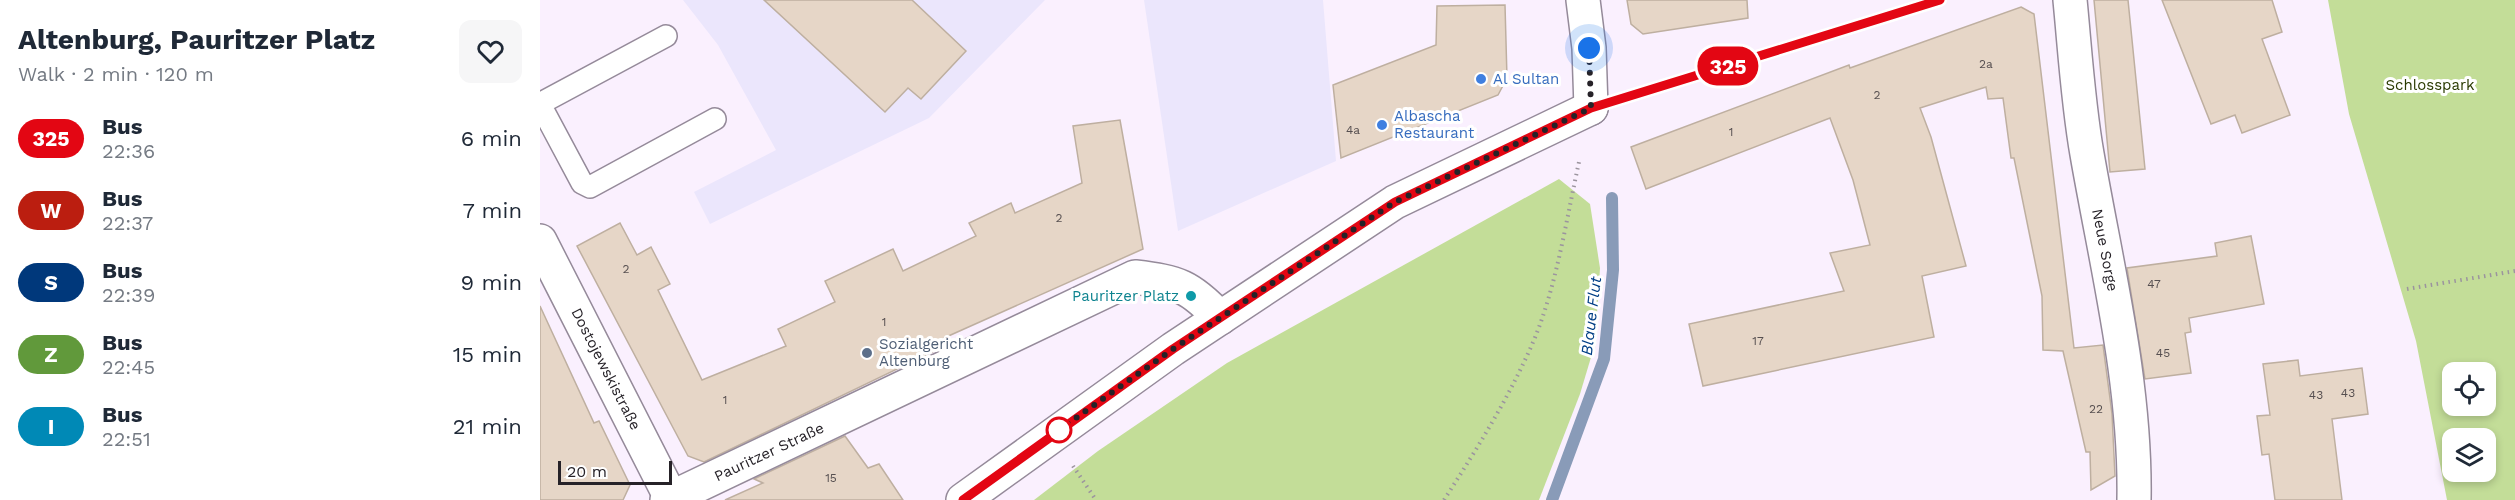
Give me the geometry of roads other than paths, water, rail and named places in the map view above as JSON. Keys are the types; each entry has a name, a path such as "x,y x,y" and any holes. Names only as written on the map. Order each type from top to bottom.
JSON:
{"street":[{"path":"963,500 1220,318 1395,202 1591,108 1589,48 1582,0"},
{"name":"Neue Sorge","path":"2070,0 2086,151 2117,314 2128,386 2135,460 2134,500"},
{"name":"Dostojewskistraße","path":"540,241 669,499"},
{"name":"Pauritzer Straße","path":"669,499 1135,277 1173,282 1199,295 1220,318"}],"lane":[{"path":"666,36 543,102 549,143 582,183 590,187 715,120"}],"waterway":[{"name":"Blaue Flut","path":"1552,500 1604,359 1613,270 1612,198"}],"place":[{"name":"Al Sultan","path":"1481,79"},
{"name":"Albascha Restaurant","path":"1382,125"},
{"name":"Pauritzer Platz","path":"1191,296"},
{"name":"Sozialgericht Altenburg","path":"867,353"}],"park label":[{"name":"Schlosspark","path":"2430,85"}]}
